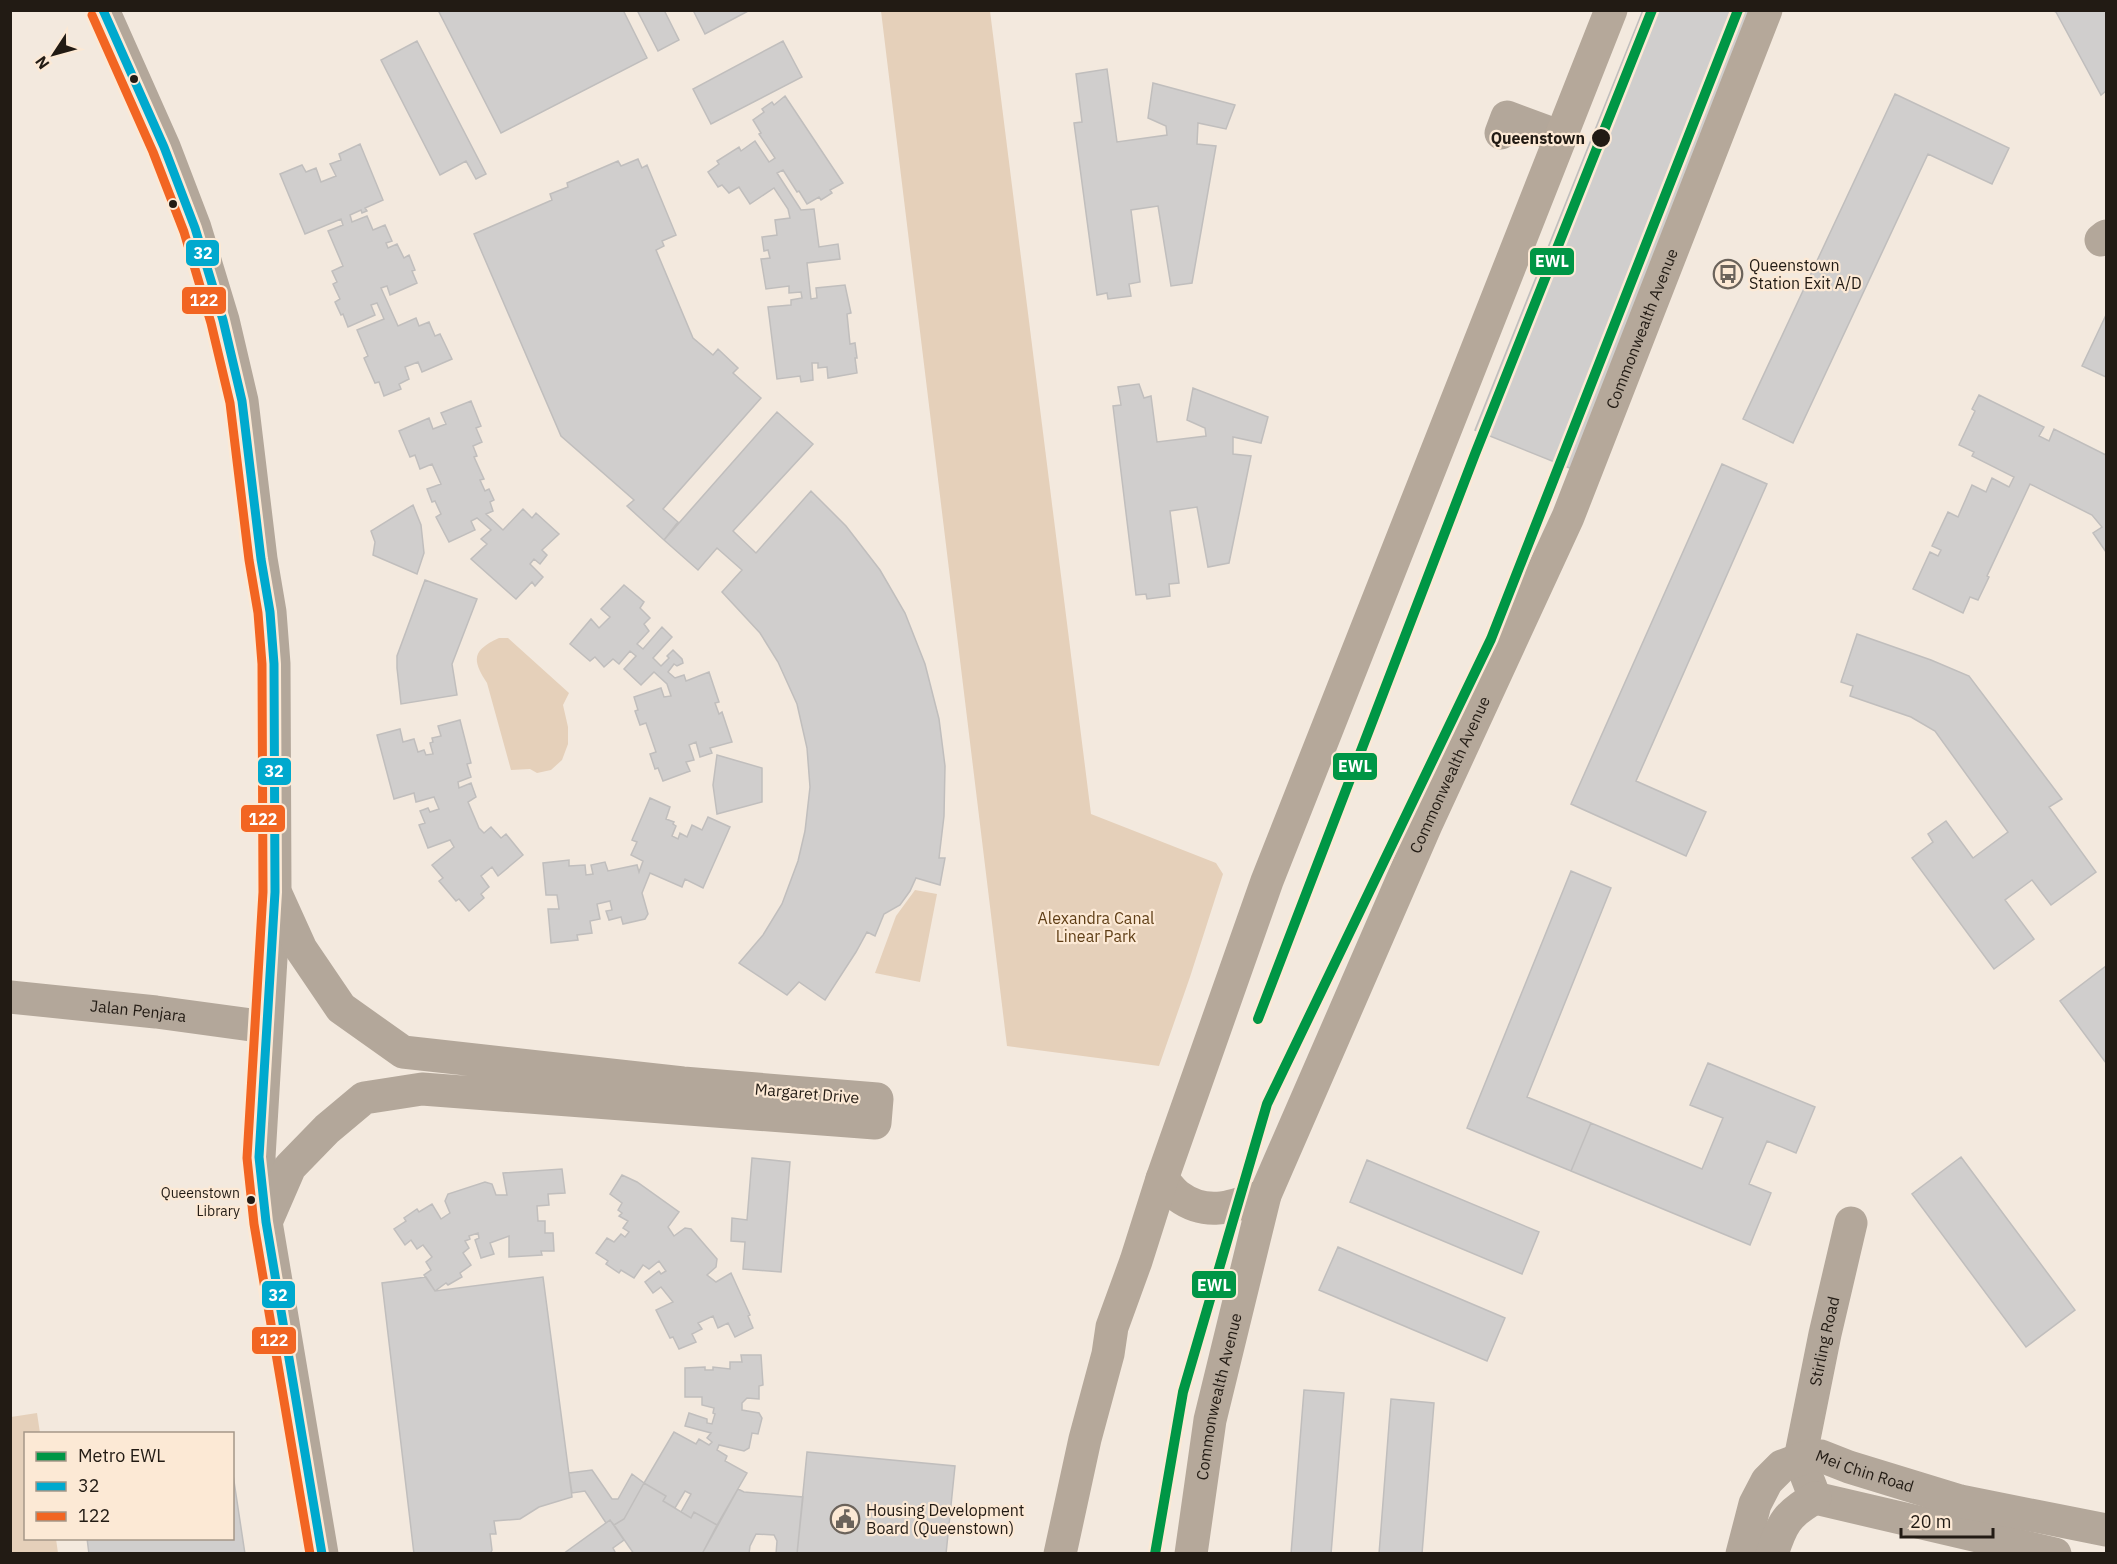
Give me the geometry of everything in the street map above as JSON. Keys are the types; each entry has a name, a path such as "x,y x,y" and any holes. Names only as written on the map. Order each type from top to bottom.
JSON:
{"main road":[{"path":"1060,1554 1085,1439 1108,1354 1112,1327 1162,1179 1280,849 1611,10"},
{"name":"Commonwealth Avenue","path":"1191,1554 1210,1420 1265,1195 1426,825 1568,517 1766,10"},
{"path":"1162,1179 1178,1197 1208,1210 1234,1206 1265,1195"}],"street":[{"path":"103,10 164,147 195,228 223,320 242,401 261,559 270,612 274,664 275,891 259,1157 266,1222 321,1554"},
{"path":"1501,133 1507,117 1561,137"},
{"name":"Margaret Drive","path":"266,1222 290,1167 327,1129 364,1098 422,1089 876,1123 877,1099 683,1083 492,1060 403,1052 341,1008 301,949 275,891"},
{"name":"Jalan Penjara","path":"10,997 156,1012 266,1027"},
{"name":"Stirling Road","path":"1800,1459 1825,1334 1851,1223"},
{"name":"Mei Chin Road","path":"1800,1459 1821,1456 1849,1467 1960,1501 2106,1530"},
{"path":"1742,1554 1755,1504 1767,1481 1782,1466 1800,1459 1815,1498 1796,1509 1780,1528 1772,1554"},
{"name":"Mei Chin Road","path":"1815,1498 2055,1554"}],"green space":[{"name":"Alexandra Canal Linear Park","path":"881,11 990,11 1091,814 1216,863 1223,874 1159,1066 1007,1046"},
{"path":"499,638 508,638 569,693 563,705 568,727 568,744 562,760 551,770 537,773 530,769 511,770 487,683 478,668 477,661 480,651"},
{"path":"915,890 937,894 920,982 875,973 896,916"},
{"path":"37,1413 40,1432 24,1432 24,1540 56,1540 58,1553 11,1553 11,1417"}],"building":[{"path":"438,10 623,10 647,58 501,133"},
{"path":"637,10 664,10 679,40 658,51"},
{"path":"693,10 750,10 705,34"},
{"path":"1643,10 1756,10 1572,469 1475,430"},
{"path":"2052,10 2106,10 2106,91 2101,95 2056,12"},
{"path":"417,41 486,174 476,179 466,161 440,175 381,60"},
{"path":"783,41 802,77 711,124 693,89"},
{"path":"1107,69 1117,142 1167,135 1166,126 1148,118 1153,83 1235,105 1226,129 1198,123 1197,144 1216,146 1192,283 1171,286 1158,206 1131,210 1140,282 1129,284 1131,296 1108,299 1107,293 1097,295 1074,123 1082,122 1076,74"},
{"path":"1895,94 2009,148 1992,184 1928,154 1793,443 1743,419"},
{"path":"785,96 843,183 830,190 832,193 821,200 819,197 807,204 783,170 777,173 801,210 814,209 819,247 838,244 840,259 807,263 811,299 817,298 816,288 845,285 851,313 847,314 850,344 855,343 857,358 855,358 857,373 828,378 827,367 818,368 818,363 812,363 813,380 801,382 800,376 777,379 768,307 791,305 791,300 802,298 801,292 789,293 789,286 766,289 761,259 770,258 768,250 764,251 762,237 777,235 775,220 790,218 788,209 774,188 750,204 739,187 729,193 722,185 718,187 708,172 719,164 717,161 739,147 741,151 755,141 769,162 775,158 759,134 761,133 753,120 764,112 762,109 772,102 774,105"},
{"path":"360,144 383,200 365,208 367,211 362,213 361,210 350,215 352,222 367,216 373,230 385,225 392,241 386,243 388,248 397,244 404,258 409,255 417,283 390,295 387,286 381,288 398,326 416,318 419,326 429,322 435,336 440,334 452,359 422,372 418,362 405,367 409,379 399,384 401,389 384,396 379,382 375,383 364,358 368,356 357,330 384,319 377,303 371,305 375,315 348,327 335,302 340,299 333,284 337,282 332,271 343,266 328,231 343,225 341,219 305,234 280,174 302,165 306,172 316,168 321,182 336,176 330,164 341,160 339,154"},
{"path":"638,159 642,168 647,165 676,235 662,241 664,246 656,250 693,338 713,355 718,349 738,368 733,373 761,398 663,509 678,522 664,540 627,506 634,500 561,436 474,234 552,200 550,194 568,187 567,183 618,161 621,166"},
{"path":"2106,315 2106,377 2082,366"},
{"path":"1139,384 1144,398 1151,396 1157,442 1206,436 1205,428 1187,420 1193,388 1268,417 1261,443 1233,437 1233,454 1251,456 1229,563 1208,567 1197,507 1170,511 1179,583 1169,584 1170,596 1147,599 1146,594 1136,595 1113,406 1121,405 1118,387"},
{"path":"1979,395 2044,427 2039,436 2049,441 2054,429 2106,455 2106,552 2093,533 2102,527 2092,515 2030,484 1978,600 1970,597 1963,613 1913,589 1930,552 1938,556 1941,550 1932,546 1948,512 1958,517 1972,485 1986,492 1992,478 2009,487 2014,477 1972,456 1974,452 1959,445 1975,411 1972,409"},
{"path":"471,401 481,426 476,428 482,442 473,446 477,456 474,457 484,479 480,480 485,491 489,489 494,500 490,502 493,511 486,514 503,530 523,509 532,518 536,513 559,534 542,550 547,555 540,564 534,559 530,564 543,577 535,586 532,582 516,599 471,559 487,544 481,539 491,530 477,518 471,521 475,530 449,542 436,517 441,514 435,501 432,502 427,489 441,484 432,464 420,469 415,455 410,457 399,431 429,418 433,429 446,424 441,413"},
{"path":"777,412 813,444 733,531 756,553 811,491 846,526 880,570 905,613 925,664 939,719 945,766 944,816 939,858 945,858 940,885 916,878 900,905 884,914 875,936 867,932 825,1000 799,982 787,995 739,963 763,935 782,904 798,861 805,831 810,787 807,748 797,704 778,662 760,633 722,592 742,570 717,548 698,570 664,540"},
{"path":"1722,464 1767,484 1636,781 1706,812 1686,856 1571,804"},
{"path":"413,505 421,525 424,553 417,574 373,555 375,542 371,531"},
{"path":"425,580 477,599 452,664 457,695 401,704 397,656"},
{"path":"624,585 644,602 640,608 650,618 644,624 649,631 637,644 643,649 662,627 672,637 653,658 661,666 673,650 683,663 677,666 674,664 668,672 675,678 684,675 686,681 709,672 719,702 715,703 719,714 722,712 732,742 710,748 712,753 700,757 696,742 689,745 694,760 686,762 690,771 663,781 658,768 655,769 650,754 656,752 646,723 640,725 635,711 638,710 634,697 661,688 664,697 671,696 667,684 654,672 641,685 624,669 636,656 630,651 619,664 613,659 604,667 595,657 590,661 570,644 591,619 599,628 610,617 601,609"},
{"path":"1857,634 1969,676 2062,799 2049,807 2096,872 2051,905 2032,880 2005,900 2034,939 1994,969 1912,858 1933,842 1928,834 1946,821 1973,858 2008,832 1935,731 1911,717 1850,696 1853,686 1841,682"},
{"path":"460,720 471,763 467,764 471,777 458,782 459,788 471,783 476,797 468,802 479,828 484,833 491,827 501,838 506,834 523,855 498,876 492,867 481,876 489,887 481,894 484,898 469,911 459,899 456,901 439,881 443,878 432,865 454,847 450,840 428,848 419,825 425,823 420,811 428,808 430,812 439,809 434,797 416,802 414,793 394,799 377,735 400,729 403,742 414,739 418,752 424,750 426,755 433,754 430,743 433,742 432,738 441,736 438,726"},
{"path":"717,755 762,768 762,802 717,814 713,785"},
{"path":"650,798 670,807 666,819 674,822 676,826 672,836 678,839 680,833 687,837 692,825 702,830 708,817 730,827 703,888 685,879 682,887 650,873 642,893 648,914 645,919 623,924 621,917 609,920 606,911 612,910 610,901 597,904 600,919 590,921 592,933 577,935 578,940 551,943 548,909 559,909 557,895 546,895 543,863 569,860 569,866 585,865 586,875 593,874 591,865 605,862 608,871 637,865 639,872 643,861 631,855 637,842 632,840"},
{"path":"1571,871 1611,888 1527,1097 1591,1123 1571,1171 1467,1128"},
{"path":"2106,966 2106,1063 2060,1001"},
{"path":"1708,1063 1815,1107 1796,1153 1767,1141 1749,1184 1771,1193 1750,1245 1571,1171 1591,1123 1702,1169 1723,1118 1690,1105"},
{"path":"1961,1157 2075,1310 2026,1347 1912,1194"},
{"path":"752,1158 790,1162 781,1272 743,1269 745,1242 731,1241 732,1218 747,1220"},
{"path":"1367,1160 1539,1232 1522,1274 1350,1202"},
{"path":"562,1169 565,1193 548,1194 549,1205 537,1206 538,1221 545,1221 545,1233 553,1233 554,1251 541,1251 542,1255 509,1257 509,1236 490,1243 494,1254 481,1258 475,1240 479,1238 478,1233 469,1236 470,1239 465,1241 469,1248 463,1253 471,1265 460,1273 462,1277 448,1285 446,1283 435,1291 424,1275 431,1270 426,1262 432,1257 423,1245 417,1249 411,1240 405,1245 394,1229 406,1221 404,1218 417,1209 419,1212 432,1204 441,1219 450,1213 445,1201 448,1194 485,1182 492,1184 496,1195 507,1195 503,1173"},
{"path":"622,1175 637,1182 679,1212 668,1227 674,1236 685,1228 691,1229 717,1259 716,1267 707,1275 716,1282 731,1273 750,1315 748,1316 753,1328 735,1337 728,1323 718,1328 713,1316 698,1323 702,1329 692,1334 696,1342 679,1349 673,1337 670,1338 656,1310 673,1302 661,1287 653,1293 645,1282 659,1271 661,1274 666,1271 659,1261 649,1269 643,1265 634,1278 621,1270 619,1273 606,1264 608,1261 596,1253 607,1238 614,1242 621,1234 625,1237 629,1232 623,1228 628,1221 619,1216 622,1213 618,1210 622,1203 610,1194"},
{"path":"1338,1247 1505,1318 1487,1361 1319,1290"},
{"path":"426,1277 435,1291 543,1277 572,1497 539,1507 520,1519 494,1521 496,1534 490,1534 492,1550 490,1554 414,1554 382,1283"},
{"path":"741,1355 761,1355 763,1385 759,1386 759,1399 747,1398 742,1403 742,1410 759,1413 762,1418 758,1434 752,1433 749,1448 744,1451 719,1445 717,1450 727,1456 725,1461 747,1473 717,1525 694,1512 691,1518 681,1512 691,1494 685,1491 675,1508 663,1501 666,1496 644,1483 674,1432 696,1444 699,1439 709,1445 712,1442 707,1438 711,1433 685,1426 689,1413 707,1419 707,1423 712,1424 715,1414 713,1413 714,1408 702,1405 702,1397 685,1397 685,1368 730,1369 730,1362 742,1362"},
{"path":"1304,1390 1344,1393 1331,1554 1291,1554"},
{"path":"1391,1399 1434,1403 1422,1554 1379,1554"},
{"path":"807,1452 955,1466 946,1554 797,1554"},
{"path":"592,1470 612,1499 618,1499 632,1474 644,1483 624,1519 614,1525 610,1520 606,1523 585,1491 572,1493 569,1473"},
{"path":"234,1481 245,1554 89,1554 87,1540 234,1540"},
{"path":"644,1483 666,1496 663,1501 691,1518 694,1512 717,1525 702,1554 634,1554 614,1525 624,1519"},
{"path":"738,1489 744,1492 803,1497 797,1554 776,1554 777,1541 774,1535 756,1534 749,1554 702,1554"},
{"path":"610,1520 624,1540 613,1548 616,1554 563,1554"}],"metro line":[{"name":"EWL","path":"1258,1019 1475,454 1652,10"},
{"name":"EWL","path":"1155,1554 1183,1392 1267,1104 1491,639 1738,10"}],"transit line":[{"name":"32","path":"103,10 164,147 195,228 223,320 242,401 261,559 270,612 274,664 275,892 259,1157 266,1222 322,1554"},
{"name":"122","path":"92,15 153,152 184,232 211,323 230,403 249,560 258,613 262,664 263,892 247,1158 254,1224 310,1554"}],"place":[{"name":"Queenstown","path":"1601,138"},
{"name":"Queenstown Station Exit A/D","path":"1728,274"},
{"name":"Queenstown Library","path":"251,1200"},
{"name":"Housing Development Board (Queenstown)","path":"845,1519"}]}
